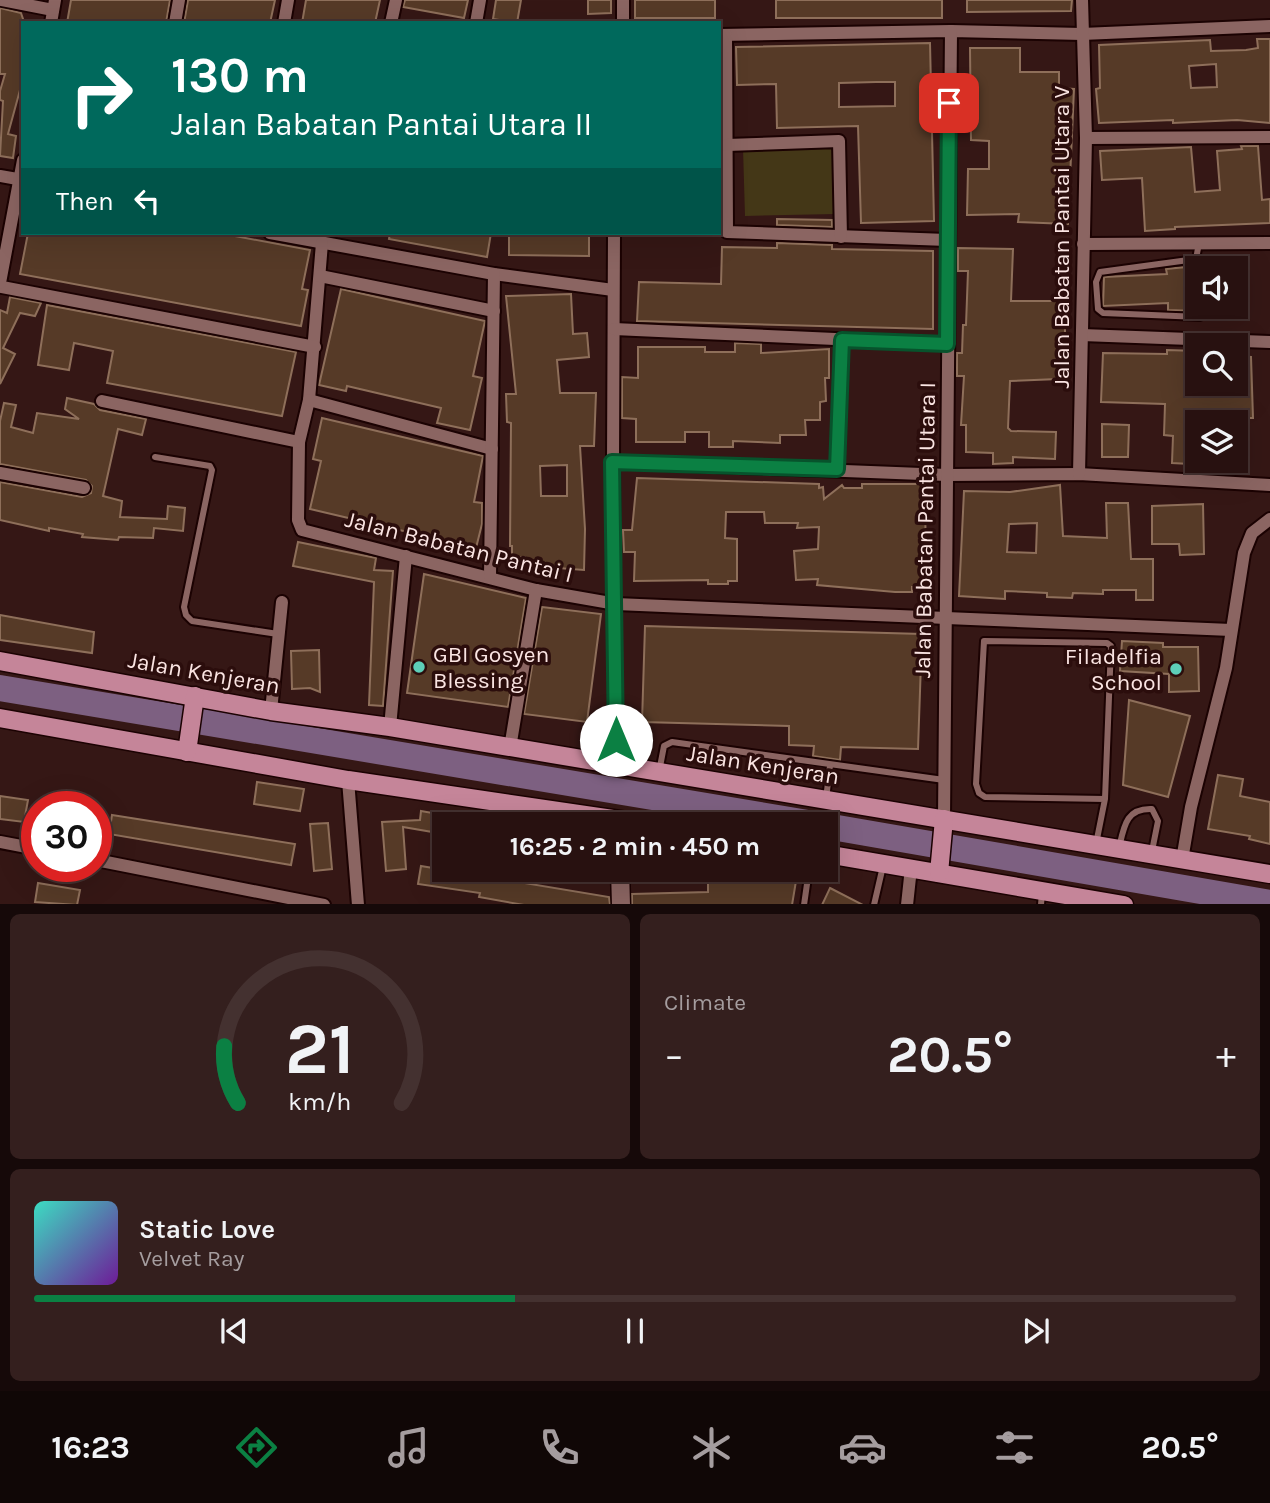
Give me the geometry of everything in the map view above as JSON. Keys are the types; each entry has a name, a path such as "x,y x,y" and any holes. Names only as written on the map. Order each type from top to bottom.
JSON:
{"main road":[{"name":"Jalan Kenjeran","path":"0,661 271,711 390,727 616,767 1270,874"},
{"path":"187,750 195,698"},
{"path":"0,718 348,780 554,812"},
{"path":"939,871 944,820"},
{"path":"838,856 939,871 1042,897 1114,904"},
{"path":"620,882 621,904"}],"street":[{"path":"2,0 53,11"},
{"path":"175,21 179,0"},
{"path":"284,21 288,0"},
{"path":"391,21 396,0"},
{"path":"476,21 480,0"},
{"path":"623,0 623,21"},
{"name":"Jalan Babatan Pantai Utara V","path":"1079,474 1086,138 1082,0"},
{"path":"947,240 727,232 723,35 951,31 1082,34 1270,26"},
{"name":"Jalan Babatan Pantai Utara I","path":"944,820 947,240 951,31"},
{"path":"1086,138 1270,137"},
{"path":"727,145 839,141 841,237"},
{"path":"0,176 21,180 0,283 2,287 315,348"},
{"path":"280,235 495,274 613,289"},
{"path":"614,235 612,462 616,604 616,767"},
{"path":"102,401 299,442 309,400 322,243"},
{"path":"1083,244 1270,243"},
{"path":"490,576 495,274"},
{"path":"320,276 494,311"},
{"path":"614,329 947,344"},
{"path":"1082,335 1270,342"},
{"path":"837,469 842,340"},
{"path":"309,400 492,449"},
{"name":"Jalan Babatan Pantai I","path":"299,442 298,520 302,530 490,576 536,590 616,604 1231,631"},
{"path":"612,462 947,475 1079,474 1270,485"},
{"path":"0,473 84,488"},
{"path":"1182,860 1191,807 1223,680 1244,553 1252,533 1270,519"},
{"path":"390,727 406,556"},
{"path":"510,748 536,590"},
{"path":"271,711 282,603"},
{"path":"348,780 358,904"},
{"path":"0,842 21,846"},
{"path":"112,863 319,904"},
{"path":"907,904 911,867"}],"lane":[{"path":"1197,256 1199,243"},
{"path":"1185,260 1104,270 1096,282 1098,309 1103,313 1185,316"},
{"path":"155,457 210,466 212,470 184,607 186,615 192,621 280,634"},
{"path":"1096,846 1105,799 1111,646 1107,643 990,639 984,642 976,785 979,793 985,797 1105,799"},
{"path":"659,773 664,746 672,742 944,780"},
{"path":"826,800 830,766"},
{"path":"1118,849 1125,821 1131,813 1139,808 1152,808 1158,821 1151,855"},
{"path":"874,904 884,864"},
{"path":"804,904 807,882"}],"shaded area":[{"path":"834,145 835,214 745,216 743,148"}],"building":[{"path":"71,0 170,0 166,21 67,21"},
{"path":"188,0 275,0 270,21 184,21"},
{"path":"306,0 380,0 375,21 302,21"},
{"path":"405,0 468,0 464,18 403,7"},
{"path":"496,0 521,0 517,21 493,19"},
{"path":"588,0 611,0 611,13 588,14"},
{"path":"635,0 715,0 715,18 635,18"},
{"path":"776,0 942,0 942,18 776,18"},
{"path":"967,0 1072,0 1071,11 967,12"},
{"path":"0,8 21,13 23,19 21,86 8,134 16,136 13,158 0,156 3,101 0,100 0,91 5,74 0,74"},
{"path":"1257,39 1270,39 1270,123 1237,120 1173,123 1173,120 1099,123 1096,89 1100,88 1099,45 1210,40 1211,51 1258,48","holes":["1216,64 1217,87 1191,88 1189,66"]},
{"path":"930,43 934,221 861,223 858,126 777,128 776,84 737,85 736,47","holes":["895,82 895,106 839,107 839,83"]},
{"path":"970,48 1020,48 1020,72 1059,72 1059,88 1074,89 1068,224 1018,222 1019,214 967,215 968,169 989,169 989,141 971,140"},
{"path":"1241,146 1258,146 1262,200 1270,199 1270,223 1145,231 1142,178 1102,180 1100,151 1191,147 1195,192 1220,190 1217,151 1242,149"},
{"path":"777,219 832,220 832,227 777,225"},
{"path":"28,235 230,235 310,250 302,289 308,290 301,326 20,274"},
{"path":"390,235 491,235 487,257 389,239"},
{"path":"509,235 589,235 589,256 509,255"},
{"path":"777,243 832,245 832,249 933,251 933,329 637,321 639,282 721,284 722,247 777,248"},
{"path":"958,248 1013,249 1011,301 1065,301 1065,352 1057,352 1058,379 1010,381 1008,428 1011,431 1056,432 1055,459 1013,457 1013,463 993,464 993,453 966,452 966,425 961,425 964,376 957,376 957,353 962,353 963,325 966,325 968,271 958,271"},
{"path":"1185,267 1185,311 1168,310 1168,303 1103,306 1104,277 1167,274 1166,269"},
{"path":"341,289 485,321 473,376 482,378 470,430 437,423 441,408 347,386 346,391 319,385"},
{"path":"571,294 573,334 587,333 589,357 557,360 560,393 596,393 594,446 580,446 585,529 584,570 531,566 531,562 525,562 525,557 512,557 511,423 507,422 506,394 516,394 506,296","holes":["567,465 567,496 541,496 540,466"]},
{"path":"10,297 41,303 35,316 20,313 3,348 15,354 0,384 0,310 7,313"},
{"path":"47,305 296,352 282,416 107,383 113,351 74,343 69,370 38,365"},
{"path":"735,343 761,344 761,353 829,349 829,378 825,378 826,401 820,402 820,420 805,420 806,435 780,435 780,443 733,441 733,447 709,447 709,432 685,432 685,442 636,442 636,419 622,418 622,377 638,378 638,347 705,347 705,352 735,352"},
{"path":"1167,350 1185,351 1185,396 1248,396 1248,357 1251,357 1253,418 1248,418 1248,410 1185,410 1185,464 1172,463 1173,436 1164,435 1165,404 1101,402 1103,353 1167,354"},
{"path":"67,398 94,404 100,410 146,419 142,435 118,429 103,496 122,501 120,517 167,519 168,506 185,508 183,531 154,528 153,538 119,537 118,540 82,537 83,534 49,528 49,531 0,520 0,482 82,497 91,493 92,486 86,480 0,464 0,421 4,403 16,405 11,427 33,433 37,413 79,419 65,409"},
{"path":"322,418 483,456 474,502 482,503 482,524 476,548 310,509 321,461 313,459"},
{"path":"1102,424 1129,425 1128,457 1102,457"},
{"path":"637,478 819,484 819,488 823,487 824,499 842,485 844,488 862,488 862,484 925,484 926,582 920,582 920,587 912,587 912,592 895,592 817,585 818,579 796,580 794,551 818,549 819,527 797,528 798,523 765,523 764,512 726,512 725,538 737,539 737,581 708,584 708,580 634,581 635,552 624,552 623,530 632,530"},
{"path":"1060,485 1063,536 1107,538 1106,503 1128,503 1131,559 1153,559 1153,600 1136,600 1136,590 1103,590 1103,594 1073,593 1072,598 1047,597 1047,593 1005,591 1005,599 959,596 964,491 1010,492","holes":["1037,523 1036,553 1007,552 1009,524"]},
{"path":"1203,504 1204,554 1180,555 1179,544 1152,544 1152,506"},
{"path":"298,542 376,558 374,570 393,571 383,706 369,705 374,582 293,566"},
{"path":"424,574 526,598 508,707 407,693"},
{"path":"542,607 601,614 587,722 524,714"},
{"path":"0,615 94,632 92,653 0,640"},
{"path":"645,626 922,634 918,749 841,747 840,760 813,756 814,746 789,745 789,726 642,722"},
{"path":"1122,641 1163,643 1163,647 1198,647 1199,691 1169,692 1169,674 1120,671"},
{"path":"319,650 320,692 310,688 292,689 291,651"},
{"path":"1129,700 1190,716 1168,797 1123,785"},
{"path":"1218,775 1243,779 1240,796 1270,802 1270,844 1249,839 1250,836 1208,829"},
{"path":"257,782 304,789 300,811 254,804"},
{"path":"0,796 21,799 21,822 0,819"},
{"path":"421,811 432,813 432,832 403,827 406,869 386,871 382,822 420,820"},
{"path":"112,815 295,844 291,865 112,835"},
{"path":"328,823 332,869 314,871 310,824"},
{"path":"421,866 432,868 432,882 518,882 609,897 610,904 518,904 479,897 480,893 418,884"},
{"path":"708,882 796,882 792,904 632,904 632,894 708,892"},
{"path":"38,883 80,890 77,904 35,902"},
{"path":"830,888 861,904 822,904"}],"waterway":[{"path":"0,688 742,812"},
{"path":"838,828 1270,903"}],"place":[{"name":"GBI Gosyen Blessing","path":"419,667"},
{"name":"Filadelfia School","path":"1176,669"}],"route":[{"path":"616,740 612,462 837,469 842,340 947,344 949,103"}]}
